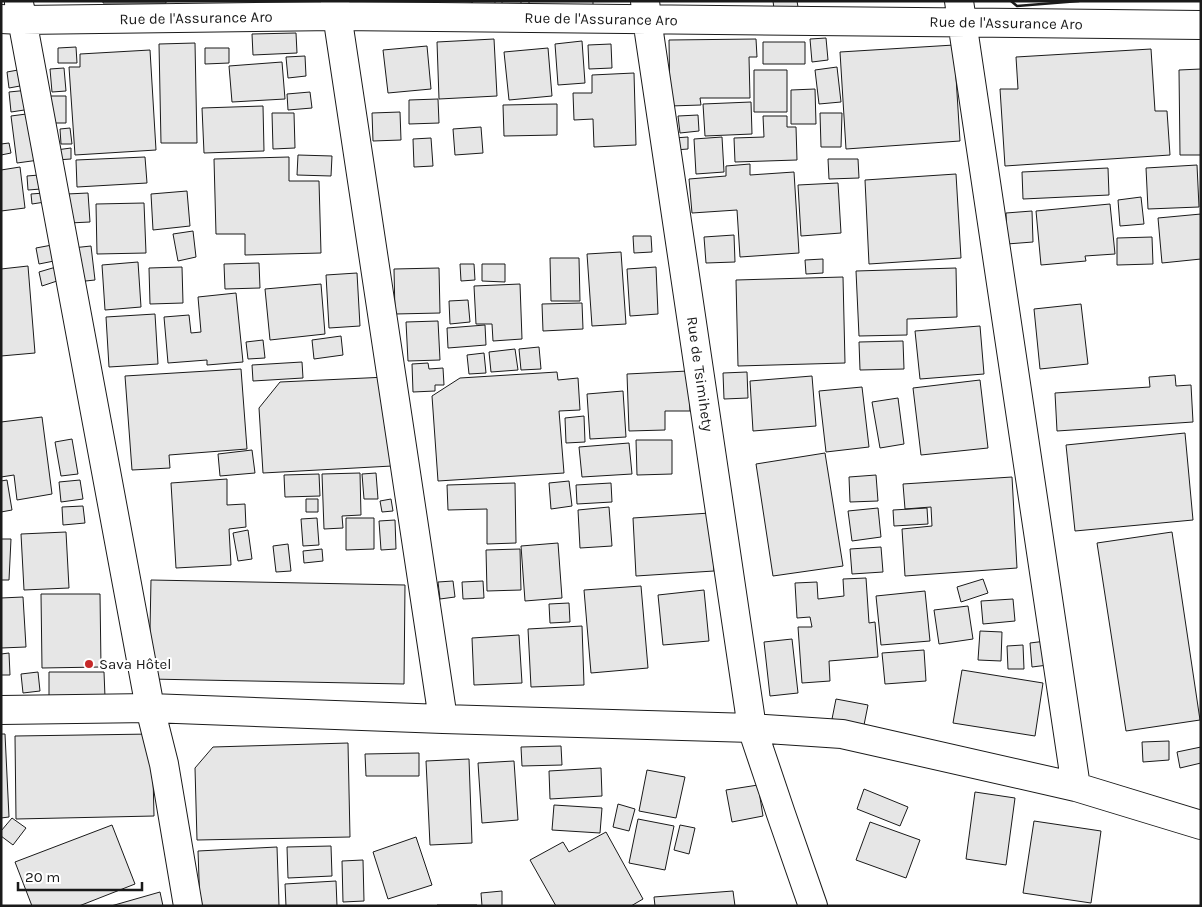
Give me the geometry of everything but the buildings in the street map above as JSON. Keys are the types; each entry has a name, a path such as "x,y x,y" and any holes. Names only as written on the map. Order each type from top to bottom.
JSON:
{"street":[{"name":"Rue de l'Assurance Aro","path":"14,13 336,8 961,12 1201,25"},
{"path":"336,8 443,719"},
{"name":"Rue de Tsimihety","path":"646,10 752,728 813,906"},
{"path":"961,12 1076,787"},
{"path":"14,13 150,708 164,764 188,906"},
{"path":"1,710 150,708 752,728 842,734 1076,787 1201,825"}],"wall":[{"path":"1011,1 1017,6 1079,1"}],"place":[{"name":"Sava Hôtel","path":"89,664"}]}
